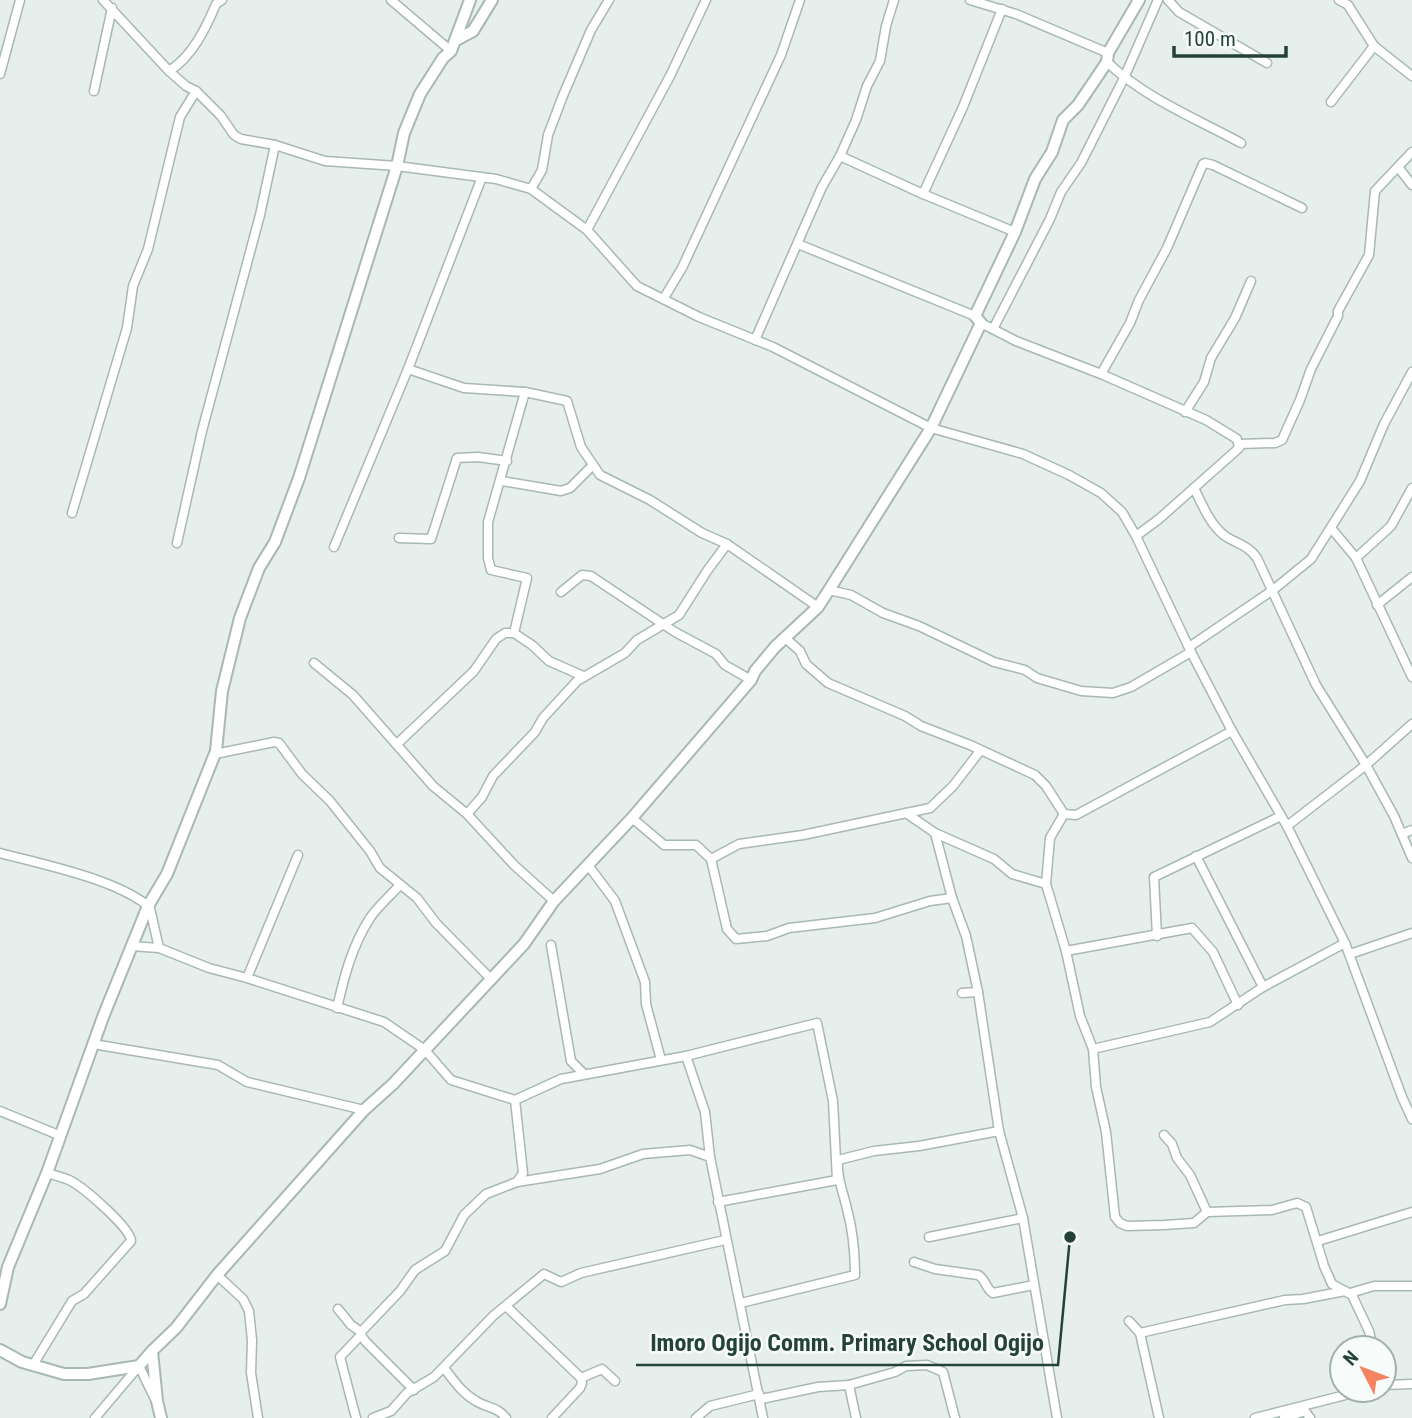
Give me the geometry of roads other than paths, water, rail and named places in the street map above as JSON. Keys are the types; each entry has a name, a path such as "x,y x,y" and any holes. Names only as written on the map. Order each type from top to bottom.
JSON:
{"street":[{"path":"0,74 20,0"},
{"path":"103,0 169,71 196,91 221,116 234,135 241,139 275,145 325,161 397,166 482,177 531,189 587,230 637,286 699,317 755,340 931,428 1023,454 1101,493 1122,512 1136,536 1232,731 1287,826 1350,954 1412,1119"},
{"path":"169,71 194,47 215,4 222,0"},
{"path":"391,0 453,46"},
{"path":"453,46 470,0"},
{"path":"0,1304 4,1266 47,1173 131,946 148,905 167,874 215,754 222,691 240,618 259,568 275,542 299,478 397,166 404,133 420,94 443,58 453,46 473,31 492,0"},
{"path":"531,189 542,170 548,135 562,98 591,30 608,0"},
{"path":"587,230 670,76 706,0"},
{"path":"664,298 682,268 781,55 800,0"},
{"path":"755,340 822,187 840,156 867,86 880,61 894,0"},
{"path":"970,0 1002,9 1108,57 1124,78 1241,144"},
{"path":"95,1418 152,1351 176,1328 217,1275 365,1110 393,1084 524,944 554,901 632,818 751,680 755,671 784,637 818,607 931,428 1035,179 1052,152 1063,120 1078,105 1139,0"},
{"path":"993,329 1050,219 1061,192 1081,163 1124,78 1158,0"},
{"path":"1168,0 1179,12 1267,63"},
{"path":"1339,0 1350,3 1374,46 1412,76"},
{"path":"94,91 111,8"},
{"path":"923,194 963,107 1002,9"},
{"path":"1331,102 1374,46"},
{"path":"72,513 127,328 133,286 148,249 180,117 196,91"},
{"path":"177,543 206,418 260,215 275,145"},
{"path":"1239,444 1275,443 1282,440 1338,311 1369,255 1375,191 1412,152"},
{"path":"840,156 1015,232"},
{"path":"1101,374 1167,248 1203,164 1213,165 1302,208"},
{"path":"1398,167 1412,185"},
{"path":"334,547 408,369 482,177"},
{"path":"798,244 978,320 1016,341 1101,374 1233,435 1239,448 1136,536"},
{"path":"1185,412 1204,382 1212,358 1235,318 1251,281"},
{"path":"408,369 464,388 525,392 568,401 581,447 592,466 609,482 650,500 702,533 727,544 818,607"},
{"path":"829,590 850,596 883,613 919,626 994,662 1025,670 1037,678 1081,691 1113,693 1130,687 1190,650 1311,559 1360,481 1384,424 1412,372"},
{"path":"514,632 527,578 491,570 488,558 488,522 502,481 525,392"},
{"path":"399,538 431,539 457,458 478,457 507,461"},
{"path":"502,481 561,491 570,488 592,466"},
{"path":"1194,488 1217,530 1251,550 1273,590 1316,685 1366,765 1412,858"},
{"path":"1356,558 1391,526 1412,488"},
{"path":"1331,528 1356,558 1412,677"},
{"path":"467,814 482,797 494,776 536,732 543,718 583,676 625,653 637,640 679,615 727,544"},
{"path":"561,592 587,574 663,624 716,654 724,665 751,680"},
{"path":"1377,605 1412,577"},
{"path":"397,744 474,671 496,639 505,632 514,632 549,661 583,676"},
{"path":"784,637 800,651 806,664 828,683 1035,775 1046,786 1064,814"},
{"path":"314,663 353,695 433,786 467,814 514,865 554,901"},
{"path":"1287,826 1366,765 1412,724"},
{"path":"1064,814 1076,815 1232,731"},
{"path":"215,754 279,743 302,774 330,801 370,851 380,868 417,898 436,923 490,978"},
{"path":"711,859 739,844 803,835 930,808 953,786 980,751"},
{"path":"930,808 931,830 966,936 978,992 999,1131 1023,1219 1058,1418"},
{"path":"906,813 931,830 993,859 1012,874 1046,884"},
{"path":"1064,814 1050,838 1046,884 1066,951 1080,1016 1093,1049 1096,1087 1106,1132 1115,1217 1128,1226 1194,1223 1207,1212 1272,1210 1297,1202 1306,1207 1332,1284 1348,1292 1370,1334"},
{"path":"1157,936 1154,877 1281,817"},
{"path":"632,818 664,845 696,845 711,859 727,929 736,939 767,936 789,928 874,918 930,901 952,898"},
{"path":"1402,834 1412,830"},
{"path":"0,853 132,894 148,905 159,948"},
{"path":"247,978 298,855"},
{"path":"1196,856 1263,987"},
{"path":"588,865 615,901 645,982 646,1004 661,1060"},
{"path":"337,1008 351,955 366,925 400,885"},
{"path":"1066,951 1192,928 1213,952 1238,1005"},
{"path":"1350,954 1412,933"},
{"path":"1093,1049 1210,1022 1263,987 1345,943"},
{"path":"551,945 571,1061 584,1074"},
{"path":"131,946 159,948 208,968 320,1000 384,1022 425,1050 450,1080 515,1100 561,1079 686,1056 817,1023 833,1101 837,1180 718,1202"},
{"path":"962,993 978,992"},
{"path":"93,1044 218,1065 247,1082 365,1110"},
{"path":"686,1056 705,1112 709,1157 763,1418"},
{"path":"561,1079 571,1061"},
{"path":"515,1100 523,1173 517,1182"},
{"path":"0,1111 61,1136"},
{"path":"741,1303 855,1276 855,1251 848,1210 837,1179 838,1160 874,1151 919,1146 999,1131"},
{"path":"1164,1135 1190,1175 1207,1212"},
{"path":"356,1418 340,1357 400,1291 415,1270 445,1251 464,1215 486,1194 517,1182 600,1169 643,1154 690,1150 709,1157"},
{"path":"33,1365 72,1301 84,1294 131,1241 132,1236 123,1224 80,1186 47,1173"},
{"path":"1318,1241 1412,1212"},
{"path":"929,1237 1023,1219"},
{"path":"373,1418 391,1412 407,1393 444,1368 493,1316 544,1274 561,1282 581,1273 726,1240"},
{"path":"914,1262 935,1269 978,1275 993,1293 1034,1285"},
{"path":"217,1275 243,1298 249,1311 251,1373 258,1418"},
{"path":"1140,1333 1285,1300 1374,1286 1412,1286"},
{"path":"506,1306 581,1378 580,1388 552,1418"},
{"path":"338,1309 384,1362 414,1390"},
{"path":"1129,1321 1140,1333 1160,1418"},
{"path":"0,1350 33,1365 64,1374 88,1374 139,1366"},
{"path":"152,1351 161,1418"},
{"path":"696,1418 710,1406 818,1387 849,1385 895,1372 905,1366 927,1365 943,1372 955,1418"},
{"path":"139,1366 157,1401"},
{"path":"444,1368 462,1391 486,1406 497,1409 506,1418"},
{"path":"581,1378 602,1369 615,1381"},
{"path":"849,1385 856,1418"},
{"path":"1255,1418 1328,1400"},
{"path":"1284,1418 1305,1410 1310,1418"}],"place":[{"name":"Imoro Ogijo Comm. Primary School Ogijo","path":"1070,1237"}]}
